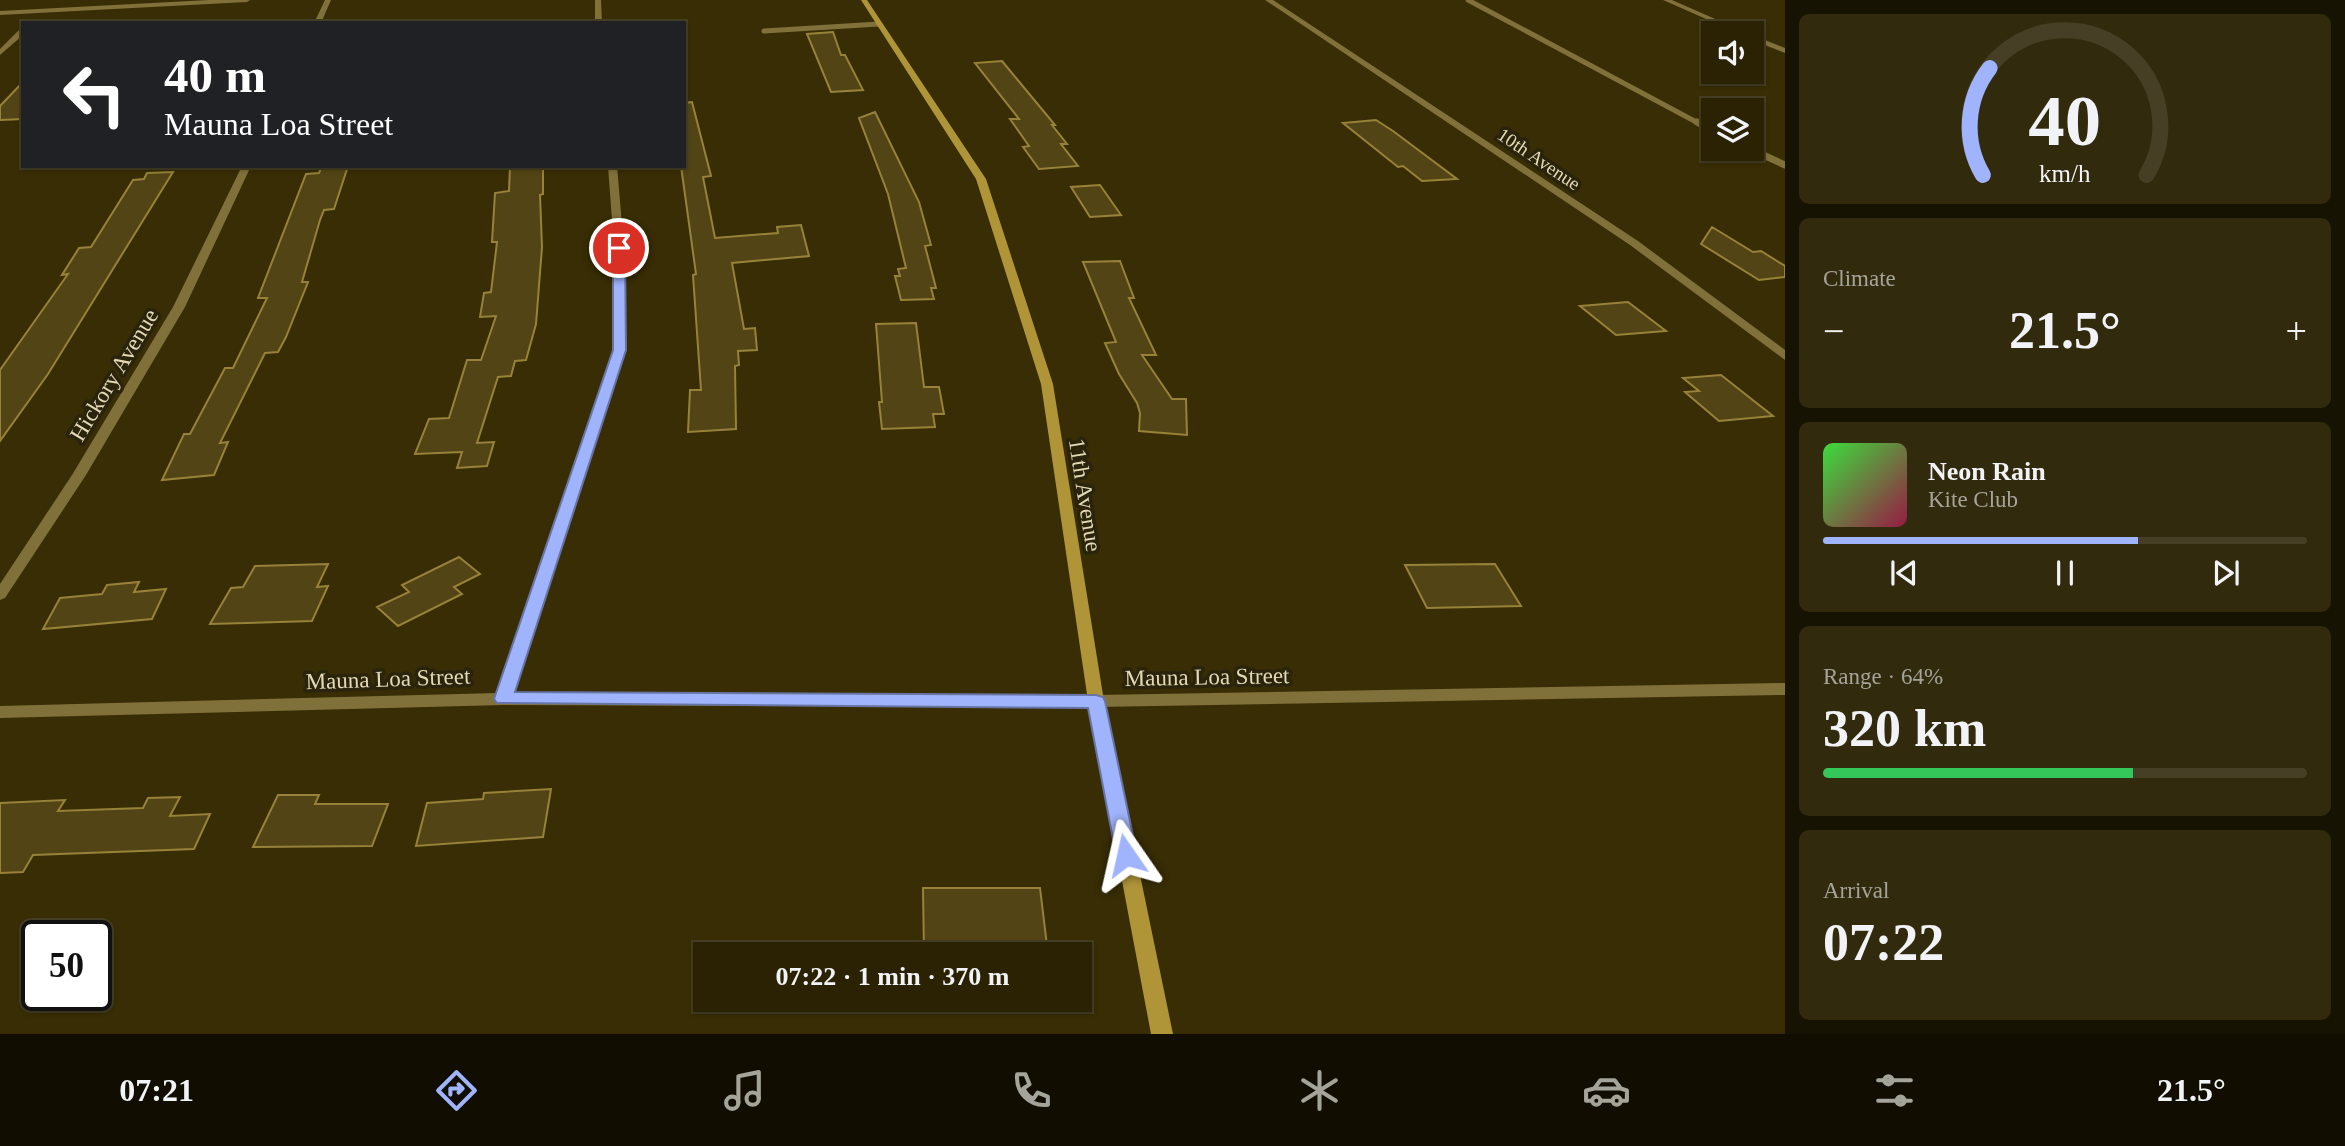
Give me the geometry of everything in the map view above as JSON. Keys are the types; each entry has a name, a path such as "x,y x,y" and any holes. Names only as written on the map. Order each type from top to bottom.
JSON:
{"main road":[{"name":"11th Avenue","path":"864,0 981,179 1047,384 1096,701 1162,1034"}],"street":[{"path":"0,13 247,0"},
{"path":"318,21 328,0"},
{"path":"597,0 600,21"},
{"name":"10th Avenue","path":"1268,0 1634,243 1785,356"},
{"path":"1666,0 1716,21"},
{"path":"34,21 44,11"},
{"path":"0,53 21,33"},
{"path":"1764,42 1785,51"},
{"name":"Hickory Avenue","path":"0,595 79,475 179,307 246,168"},
{"path":"504,699 620,350 619,248 612,168"},
{"name":"Mauna Loa Street","path":"0,712 504,699 1096,701 1785,689"}],"lane":[{"path":"1468,0 1701,125"},
{"path":"764,32 879,24"},
{"path":"1764,155 1785,165"}],"building":[{"path":"833,32 841,55 845,55 863,90 831,92 807,34"},
{"path":"1002,61 1055,125 1052,125 1067,144 1061,144 1078,166 1039,169 1023,147 1029,146 1010,119 1019,119 975,63"},
{"path":"21,84 21,119 0,120 0,106"},
{"path":"692,102 711,176 703,177 715,238 778,233 777,227 801,225 809,256 732,263 744,329 755,328 757,350 738,351 739,365 735,366 736,429 688,432 690,390 701,390 693,275 696,274 681,168 686,168 686,103"},
{"path":"875,112 919,202 931,245 925,246 936,288 931,288 934,299 901,300 895,276 900,276 898,269 906,268 888,194 859,118"},
{"path":"1376,120 1457,179 1422,181 1403,166 1398,167 1343,123"},
{"path":"321,168 347,168 334,209 324,210 320,220 302,282 308,282 286,337 278,352 265,353 220,443 228,442 214,475 162,480 184,434 190,434 225,368 233,368 267,298 258,298 306,174 319,173"},
{"path":"510,168 543,168 543,194 540,195 542,247 536,324 526,360 515,361 511,376 498,377 477,443 494,442 487,466 457,468 462,452 415,454 429,419 449,418 467,360 481,360 496,316 480,317 484,293 491,292 497,242 492,242 495,193 509,191"},
{"path":"173,172 48,374 0,441 0,370 68,274 62,275 79,248 91,247 133,180 144,179 147,173"},
{"path":"1100,185 1121,215 1090,217 1071,187"},
{"path":"1712,227 1753,252 1761,251 1785,266 1785,277 1759,280 1701,244"},
{"path":"1120,261 1134,298 1129,298 1156,355 1142,355 1172,399 1186,399 1187,435 1139,431 1140,413 1137,403 1119,374 1105,343 1116,342 1083,262"},
{"path":"1628,302 1666,331 1616,335 1580,306"},
{"path":"916,323 924,387 939,387 944,414 933,414 935,427 882,429 876,324"},
{"path":"1721,375 1773,416 1719,421 1685,392 1699,391 1683,378"},
{"path":"459,557 480,574 454,587 462,594 398,626 377,607 409,592 402,585"},
{"path":"328,564 317,587 328,586 312,621 210,624 231,588 243,587 255,566"},
{"path":"1495,564 1521,606 1427,608 1405,565"},
{"path":"139,582 134,592 166,589 152,619 43,629 60,598 102,594 107,585"},
{"path":"551,789 543,837 416,846 427,803 483,799 484,793"},
{"path":"278,795 319,795 315,804 388,804 372,846 253,847"},
{"path":"180,797 170,816 210,814 194,849 33,855 23,872 0,873 0,803 65,800 58,811 143,808 148,798"},
{"path":"923,888 1040,888 1047,942 924,942"}],"route":[{"path":"619,248 620,350 504,699 1096,701 1126,855"}]}
